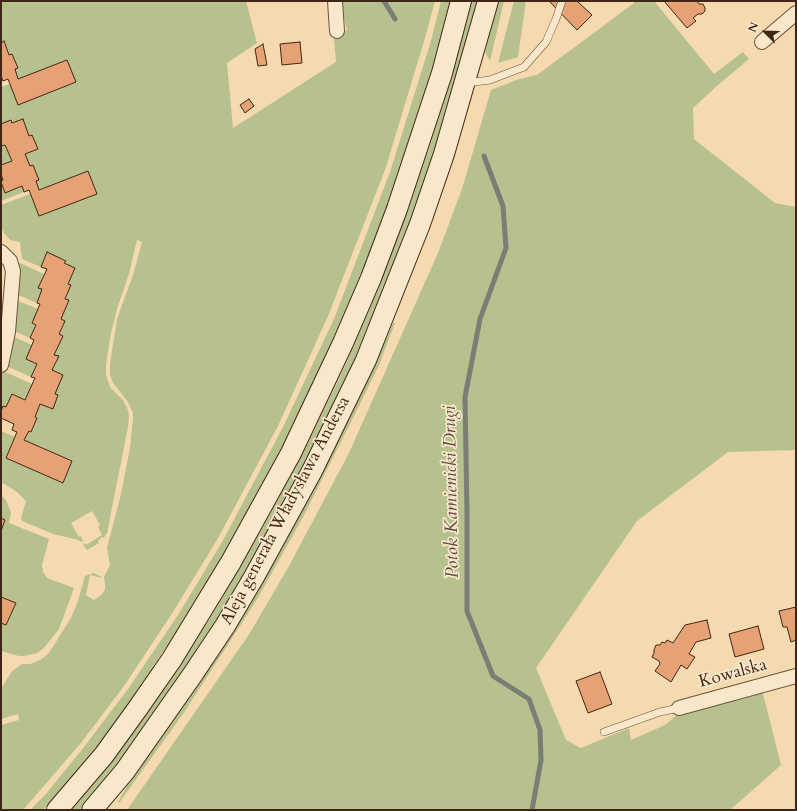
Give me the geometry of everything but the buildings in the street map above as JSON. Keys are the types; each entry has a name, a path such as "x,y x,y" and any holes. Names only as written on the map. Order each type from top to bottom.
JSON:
{"main road":[{"name":"Aleja generała Władysława Andersa","path":"57,810 104,755 172,658 232,562 291,452 343,343 371,278 397,209 442,73 461,1"},
{"name":"Aleja generała Władysława Andersa","path":"92,810 125,771 225,626 254,577 312,471 366,360 412,245 444,154 488,1"}],"street":[{"path":"335,1 337,31"},
{"path":"762,42 796,14"},
{"path":"1,252 10,261 13,271 8,332 1,365"},
{"name":"Kowalska","path":"679,708 796,676"}],"lane":[{"path":"465,83 490,80 524,67 546,42 562,1"},
{"path":"604,732 660,712 679,708"}],"green space":[{"path":"1,1 246,1 257,43 227,63 233,128 336,62 334,39 347,30 340,1 435,1 385,170 328,316 278,426 217,540 173,612 124,686 81,743 23,810 1,810 1,725 19,720 18,714 1,719 1,687 12,671 22,664 30,664 40,660 48,654 71,618 78,601 85,576 94,573 102,577 90,575 86,595 94,600 105,590 104,577 110,565 107,548 121,494 130,448 133,418 133,413 128,402 113,383 110,375 110,364 117,319 133,275 142,242 137,240 129,274 117,309 111,333 106,364 106,375 110,387 123,400 128,410 128,427 107,533 104,538 102,537 98,541 99,543 87,550 83,544 85,543 86,545 102,535 98,527 100,525 92,511 71,523 79,537 81,536 82,542 53,534 22,521 21,518 26,501 17,492 1,482 1,431 15,437 6,458 62,483 72,461 24,440 29,431 31,432 37,418 35,417 40,404 52,409 58,396 55,394 52,370 58,357 54,355 62,336 59,334 61,319 69,300 65,299 68,284 75,268 64,263 65,260 48,253 41,267 22,259 20,242 10,240 4,233 1,225 1,205 30,194 39,216 97,193 88,171 39,190 25,154 37,149 32,135 29,136 23,119 12,123 11,121 1,124 1,87 10,84 18,105 76,82 67,60 18,79 15,69 18,68 12,54 9,55 4,42 1,43"},
{"path":"441,1 450,1 445,22 423,102 391,196 335,339 296,421 262,487 223,557 186,618 129,702 103,739 43,810 30,810 45,795 84,747 128,689 178,615 222,542 283,427 334,319 390,172 431,41"},
{"path":"471,1 477,1 432,162 403,242 354,361 328,416 257,551 227,603 126,753 79,810 71,810 133,733 209,620 261,531 308,443 346,364 393,249 429,148"},
{"path":"498,1 504,1 490,61 485,52"},
{"path":"514,1 526,1 518,57 498,63"},
{"path":"635,1 654,1 714,74 743,52 749,59 693,108 694,139 775,203 796,207 796,450 728,452 637,521 536,668 566,740 581,748 629,728 631,740 665,725 678,714 762,690 781,765 730,810 127,810 250,633 289,566 349,453 438,253 462,189 491,90 519,79 537,75"},
{"path":"5,145 12,161 1,165 1,146"},
{"path":"1,182 5,193 22,186 24,192 1,201"},
{"path":"20,263 44,274 38,287 42,289 37,303 16,294 18,265"},
{"path":"16,300 38,309 32,323 36,325 30,338 14,331"},
{"path":"393,323 395,323 379,365 360,404 302,519 256,601 183,714 119,803 118,802 134,773 136,773 211,666 267,575 357,403"},
{"path":"12,336 32,345 26,359 37,364 31,377 6,366"},
{"path":"3,371 32,384 25,400 12,394 6,407 1,411 1,379"},
{"path":"1,495 6,500 11,513 9,523 49,539 42,565 43,572 47,578 74,588 59,629 44,648 37,653 24,656 1,651 1,623 6,625 16,603 1,597 1,531 5,521 1,518"}],"waterway":[{"name":"Potok Kamienicki Drugi","path":"384,1 395,19"},
{"name":"Potok Kamienicki Drugi","path":"484,156 503,206 506,248 480,319 465,397 467,611 493,676 529,699 540,730 541,760 532,810"}]}
